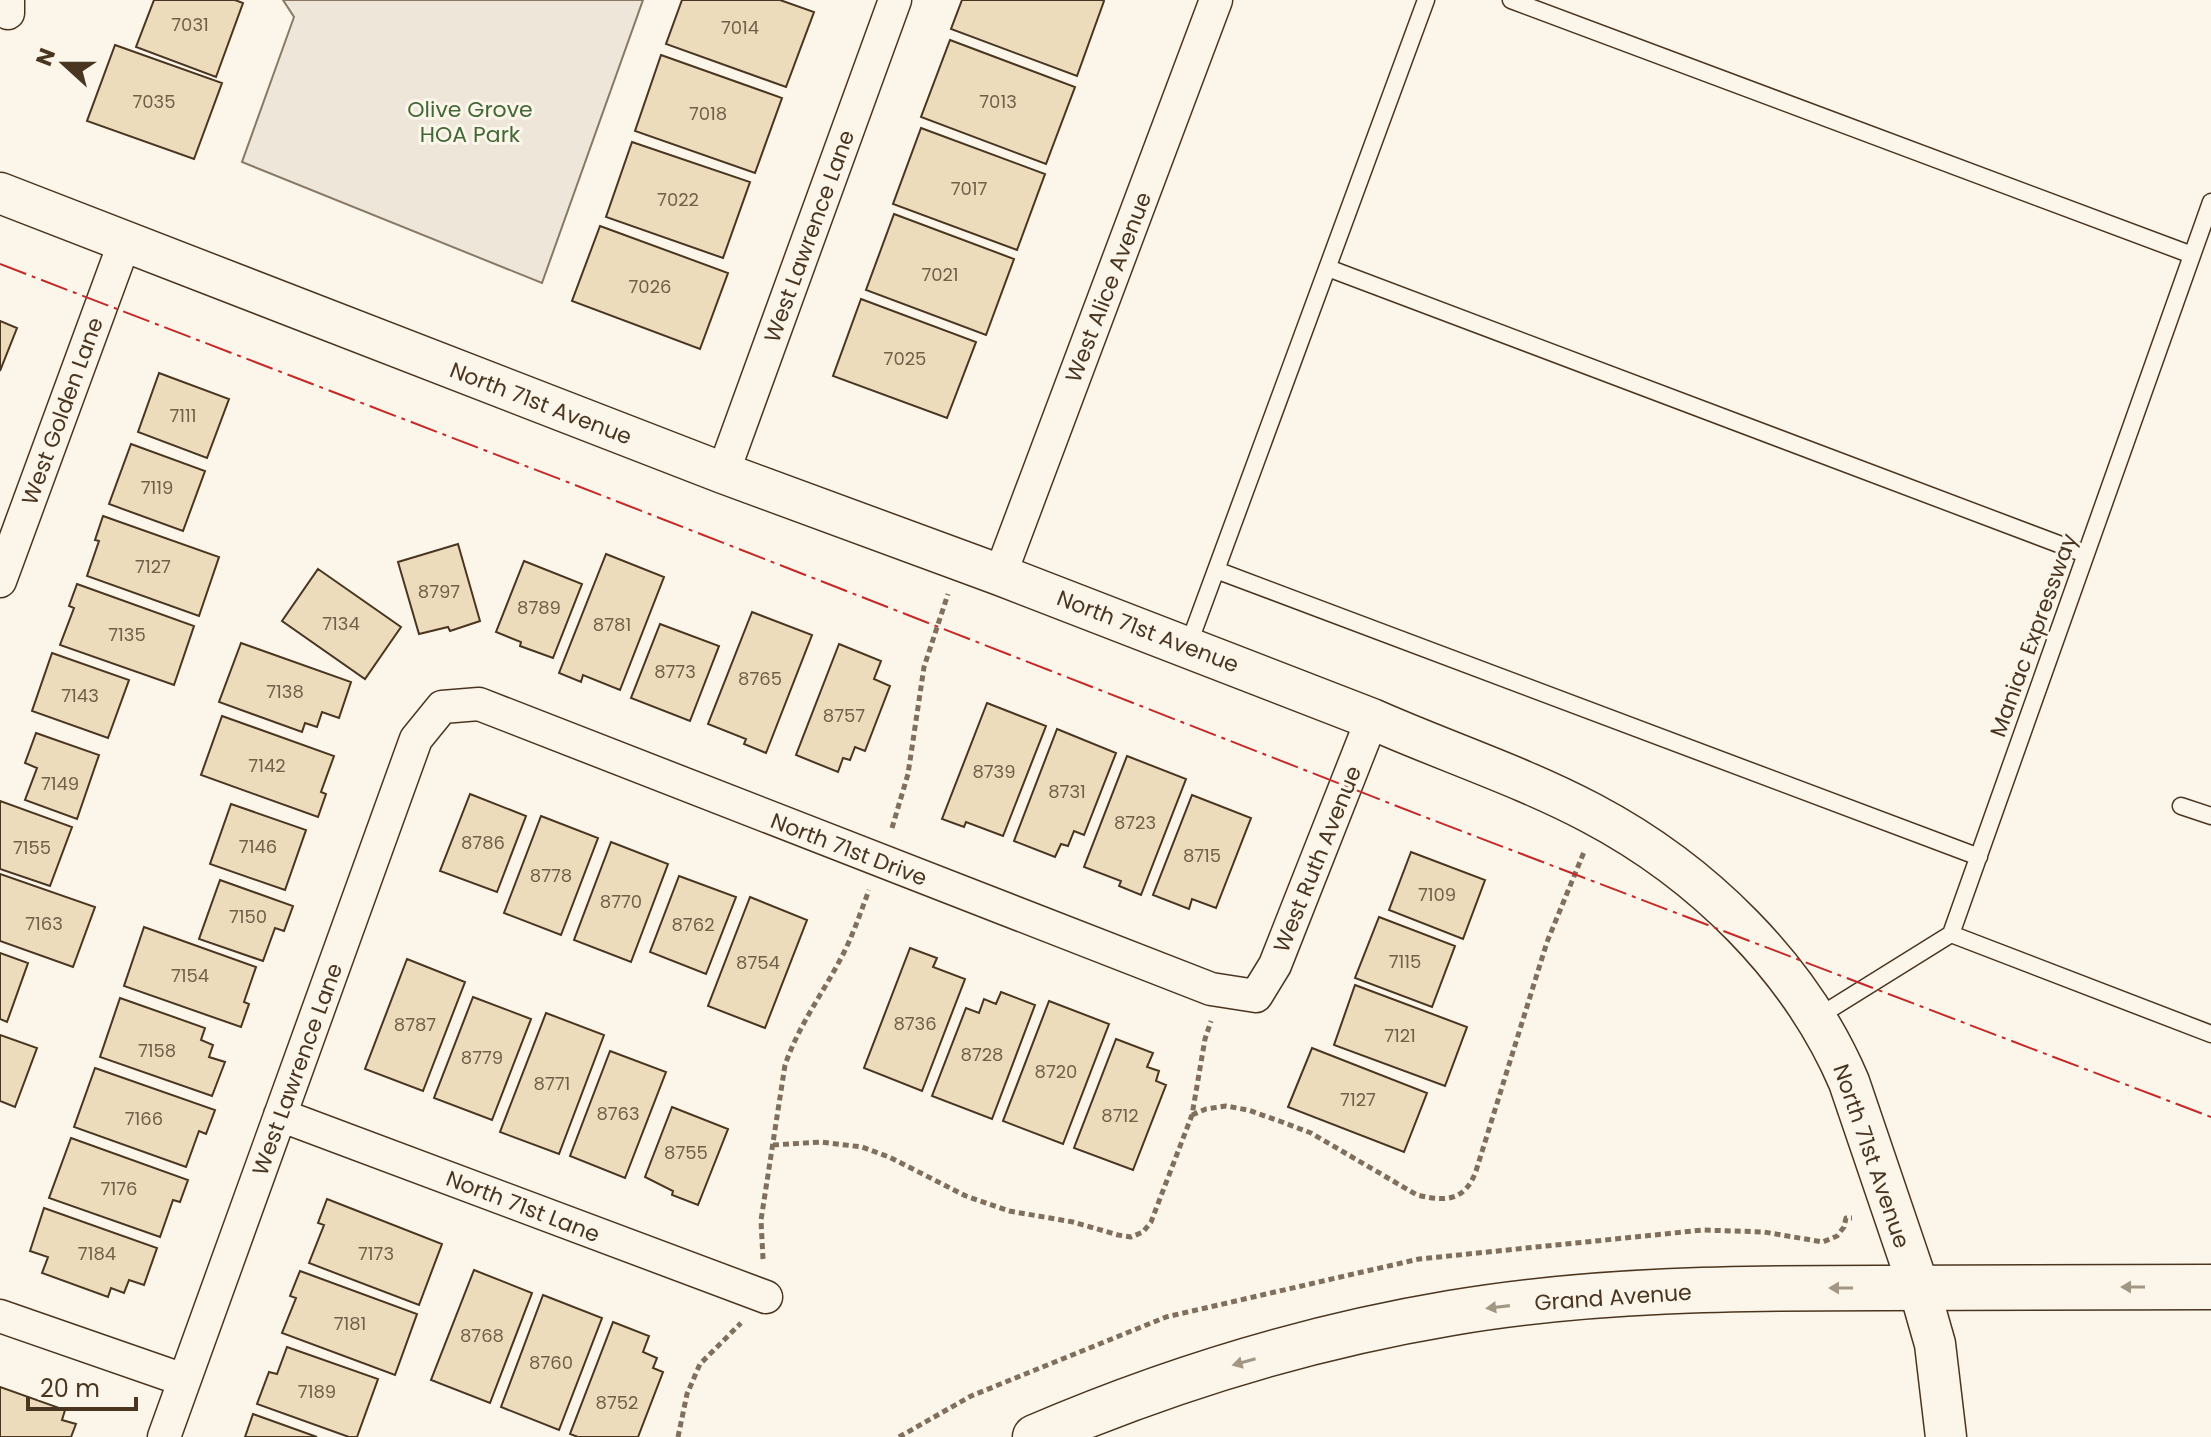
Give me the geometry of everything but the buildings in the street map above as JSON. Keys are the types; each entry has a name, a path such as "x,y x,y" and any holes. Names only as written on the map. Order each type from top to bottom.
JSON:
{"highway":[{"name":"Grand Avenue","path":"1035,1437 1076,1419 1202,1375 1329,1338 1452,1313 1587,1296 1737,1288 2211,1287"}],"street":[{"name":"West Lawrence Lane","path":"723,473 895,0"},
{"name":"West Alice Avenue","path":"1000,575 1216,0"},
{"name":"North 71st Avenue","path":"0,193 723,473 1188,646 1557,796 1632,837 1714,899 1776,964 1816,1018 1838,1057 1919,1288 1935,1344 1946,1437"},
{"name":"West Golden Lane","path":"0,581 9,527 125,241"},
{"name":"North 71st Drive","path":"442,707 479,704 1219,991 1256,996"},
{"name":"West Lawrence Lane","path":"164,1437 416,739 442,707"},
{"name":"West Ruth Avenue","path":"1256,996 1275,965 1372,719"},
{"name":"North 71st Lane","path":"280,1115 766,1297"},
{"path":"0,1316 184,1380"}],"lane":[{"path":"1188,646 1426,0"},
{"path":"1511,0 2192,255"},
{"name":"Maniac Expressway","path":"1951,934 2211,202"},
{"path":"1328,268 2085,554"},
{"path":"1216,570 1979,857"},
{"path":"2181,806 2211,816"},
{"path":"1816,1018 1951,934 2211,1034"}],"path":[{"path":"678,1437 687,1394 700,1364 766,1297 761,1220 785,1065 853,931 900,807 924,667 960,560"},
{"path":"1192,1115 1226,1106 1248,1110 1311,1133 1417,1195 1435,1199 1450,1198 1464,1192 1471,1185 1476,1171 1552,929 1600,818"},
{"path":"773,1145 821,1142 862,1147 889,1157 966,1196 1009,1211 1073,1222 1131,1237 1143,1232 1151,1222 1192,1115 1205,1039 1219,991"}],"green space":[{"name":"Olive Grove HOA Park","path":"283,0 643,0 542,283 242,162 294,17"}],"power":[{"path":"0,264 1430,819 2211,1117"}]}
